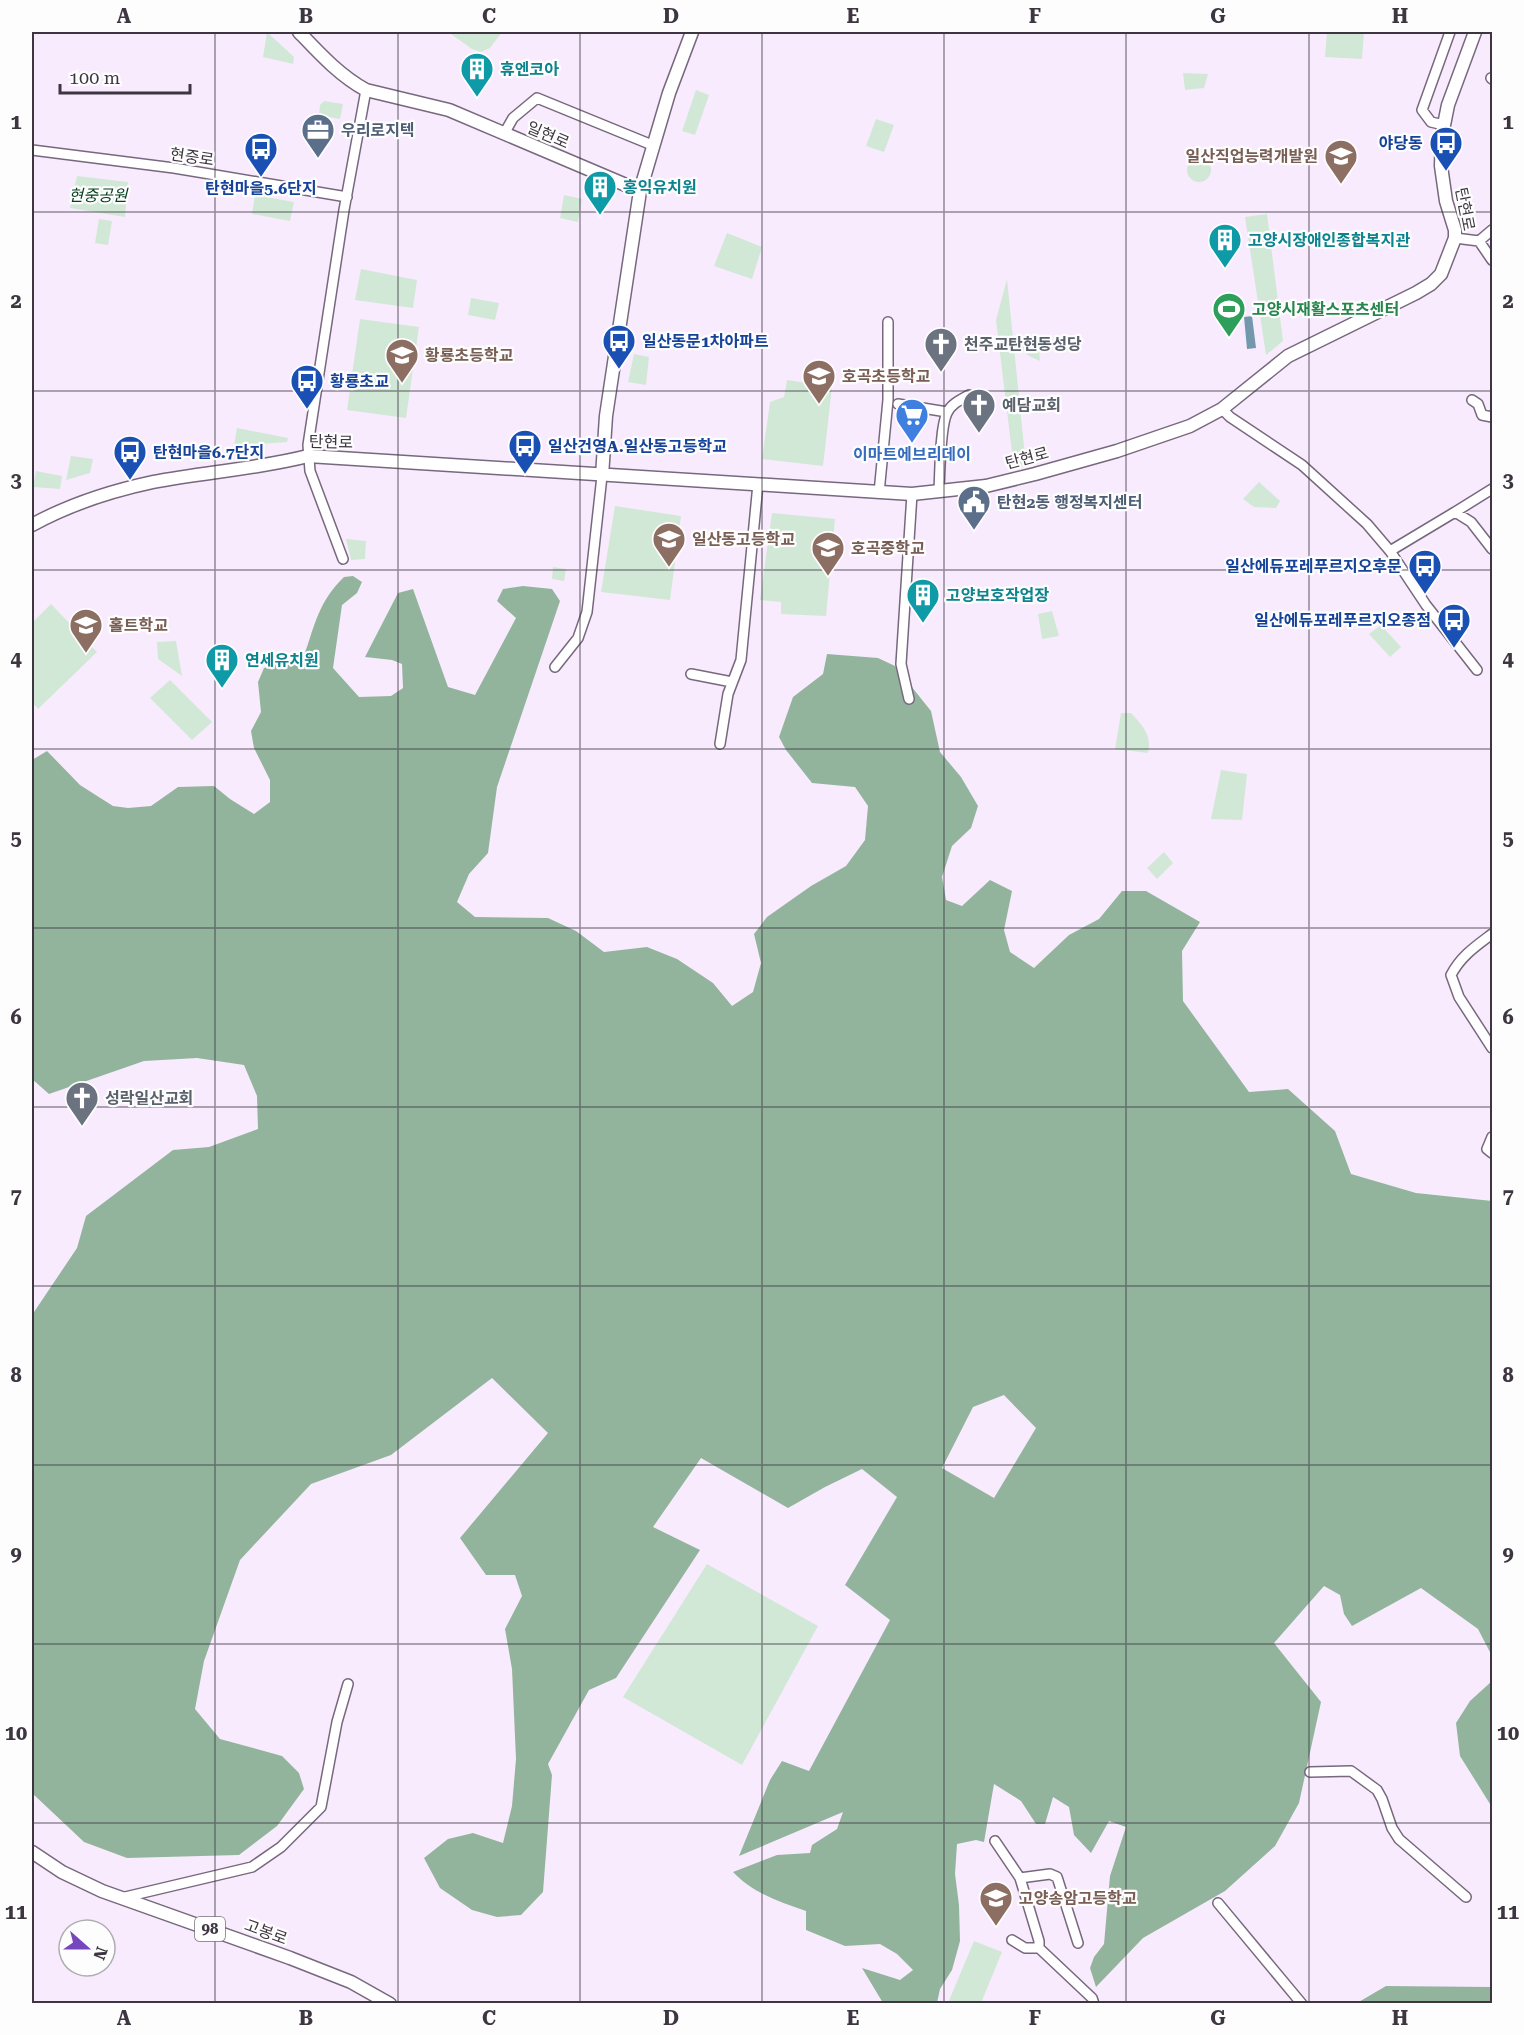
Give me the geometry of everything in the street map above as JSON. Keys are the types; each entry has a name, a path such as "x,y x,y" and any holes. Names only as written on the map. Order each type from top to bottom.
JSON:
{"main road":[{"name":"일현로","path":"299,32 334,66 366,90 449,110 640,191"},
{"path":"602,476 606,416 640,191 669,93 692,32"},
{"name":"탄현로","path":"32,525 63,509 106,494 154,482 236,470 308,456 912,494 986,486 1110,453 1190,426 1222,409 1288,356 1431,284 1441,274 1455,238 1441,166 1444,124 1459,71 1474,32"},
{"name":"고봉로","path":"32,1852 62,1872 121,1898 351,1982 390,2004"}],"street":[{"path":"1444,124 1431,122 1422,110 1450,32"},
{"path":"343,559 310,471 308,445 366,90"},
{"path":"504,134 513,118 537,98 652,145"},
{"name":"현중로","path":"32,150 174,168 347,197"},
{"path":"1455,238 1479,241 1492,230"},
{"path":"1479,241 1492,260"},
{"path":"879,493 888,400 888,322"},
{"path":"939,490 944,423 947,412 956,402 969,396"},
{"path":"1472,400 1478,404 1482,415 1492,417"},
{"path":"898,404 947,412"},
{"path":"1222,409 1230,417 1302,465 1367,524 1390,551 1426,605 1477,670"},
{"path":"555,667 578,638 587,612 602,476"},
{"path":"720,744 728,694 741,660 758,484"},
{"path":"1390,551 1492,489"},
{"path":"909,699 901,664 912,494"},
{"path":"1455,512 1471,522 1492,549"},
{"path":"691,674 732,682"},
{"path":"1492,934 1458,962 1451,975 1459,997 1492,1048"},
{"path":"1492,1137 1487,1149 1492,1153"},
{"path":"121,1898 252,1868 280,1847 321,1807 337,1722 348,1684"},
{"path":"1310,1772 1351,1771 1377,1790 1383,1799 1392,1828 1399,1839 1466,1897"},
{"path":"995,1841 1020,1878 1039,1941 1039,1948"},
{"path":"1020,1878 1050,1874 1057,1877 1078,1943"},
{"path":"1218,1903 1302,2004"},
{"path":"1012,1940 1025,1948 1039,1948 1092,1998 1094,2004"}],"green space":[{"path":"267,32 294,57 293,64 263,57"},
{"path":"448,32 502,32 490,48 481,52 472,49"},
{"path":"1327,32 1364,32 1362,59 1325,57"},
{"path":"1183,73 1208,74 1204,88 1185,90"},
{"path":"696,90 709,95 695,135 682,131"},
{"path":"324,101 343,104 340,119 319,115 320,105"},
{"path":"876,119 894,125 884,152 866,146"},
{"path":"1194,158 1204,158 1211,165 1211,175 1204,182 1194,182 1187,175 1187,165"},
{"name":"현중공원","path":"77,176 128,182 125,217 70,208"},
{"path":"255,195 294,202 290,221 252,214"},
{"path":"564,195 582,199 578,222 560,218"},
{"path":"1267,214 1283,341 1266,355 1245,217"},
{"path":"99,219 112,221 108,245 95,243"},
{"path":"727,233 762,247 752,279 714,266"},
{"path":"361,269 417,280 413,308 355,300"},
{"path":"1007,279 1026,466 1014,469 996,320"},
{"path":"471,298 499,303 495,320 468,315"},
{"path":"360,319 419,327 406,418 347,410"},
{"path":"1028,334 1037,342 1040,361 1022,350 1023,336"},
{"path":"634,354 649,357 646,385 628,382"},
{"path":"787,380 832,387 823,466 762,459 770,402 784,397"},
{"path":"237,428 288,438 287,442 234,446"},
{"path":"71,456 93,459 90,473 66,480"},
{"path":"36,471 62,476 60,489 33,487"},
{"path":"1259,482 1280,501 1276,508 1254,507 1243,499"},
{"path":"615,506 681,516 670,600 601,592"},
{"path":"772,513 835,519 826,616 781,614 781,602 760,600"},
{"path":"346,539 366,541 365,559 351,560"},
{"path":"553,567 566,569 564,581 552,579"},
{"path":"353,576 362,582 357,593 342,605 333,668 359,697 391,696 403,688 402,664 392,660 365,657 398,593 413,589 448,687 475,695 516,618 497,601 503,589 523,586 552,589 560,601 497,787 488,853 469,874 457,902 475,917 548,918 576,931 604,952 647,947 677,959 713,983 732,1006 753,992 761,963 754,934 767,917 811,886 846,866 865,840 868,806 855,787 812,783 786,750 779,737 793,697 823,674 827,654 878,658 895,666 931,711 940,752 961,777 978,806 971,828 952,846 942,877 946,900 962,906 990,880 1012,891 1004,930 1010,952 1034,968 1069,935 1099,919 1122,891 1146,891 1200,922 1182,951 1183,1001 1249,1092 1288,1089 1335,1131 1351,1174 1416,1193 1492,1201 1492,1656 1478,1629 1421,1588 1352,1626 1344,1614 1340,1595 1324,1586 1274,1643 1321,1702 1299,1803 1275,1846 1225,1891 1143,1938 1096,1987 1090,1968 1094,1957 1104,1944 1110,1876 1126,1827 1109,1821 1091,1853 1074,1835 1069,1807 1053,1797 1045,1824 1036,1824 1021,1801 994,1784 984,1842 976,1840 957,1844 955,1874 960,1941 952,1970 940,1989 937,2003 883,2003 862,1968 900,1980 913,1970 897,1954 880,1944 845,1946 806,1930 806,1911 758,1891 733,1872 777,1855 810,1853 812,1845 837,1829 843,1812 739,1856 770,1780 782,1761 809,1771 890,1620 845,1585 897,1497 862,1469 788,1508 701,1458 653,1527 700,1550 616,1678 589,1690 548,1764 552,1775 543,1892 521,1915 497,1917 472,1910 440,1888 424,1858 448,1839 473,1833 503,1843 512,1806 516,1759 512,1669 505,1629 522,1596 515,1575 486,1575 460,1538 548,1433 492,1378 391,1455 311,1484 240,1560 204,1661 195,1709 220,1739 282,1756 299,1773 304,1789 277,1826 239,1855 127,1858 84,1842 32,1793 32,1315 77,1248 86,1216 173,1150 209,1147 258,1129 257,1096 244,1065 197,1058 144,1061 49,1094 32,1079 32,760 47,751 80,785 113,806 128,808 151,806 178,787 214,786 254,814 270,802 270,780 254,748 251,731 261,712 258,682 264,668 304,656 323,604 344,577","holes":["1004,1395 1036,1428 994,1498 942,1468 973,1407"]},
{"path":"51,604 97,652 38,709 32,702 32,623"},
{"path":"1052,611 1059,636 1042,639 1038,614"},
{"path":"1381,625 1401,647 1390,657 1369,634"},
{"path":"176,641 182,676 158,659 157,642"},
{"path":"170,680 212,722 192,740 150,698"},
{"path":"1121,713 1131,713 1143,727 1149,741 1148,753 1115,749"},
{"path":"1221,770 1247,774 1242,820 1211,819"},
{"path":"1164,852 1173,863 1157,879 1147,868"},
{"path":"707,1564 818,1626 742,1765 623,1697"},
{"path":"1492,1681 1492,1804 1490,1804 1460,1756 1456,1723 1470,1701"},
{"path":"974,1941 1002,1952 981,2003 948,2003"},
{"path":"1386,1986 1492,1987 1492,2003 1418,2004 1413,2001 1409,2003 1357,2003"}],"water":[{"path":"1252,316 1256,348 1247,349 1244,317"}],"place":[{"name":"휴엔코아","path":"477,98"},
{"name":"우리로지텍","path":"318,159"},
{"name":"야당동","path":"1446,172"},
{"name":"탄현마을5.6단지","path":"261,178"},
{"name":"일산직업능력개발원","path":"1341,185"},
{"name":"홍익유치원","path":"600,216"},
{"name":"고양시장애인종합복지관","path":"1225,269"},
{"name":"고양시재활스포츠센터","path":"1229,338"},
{"name":"일산동문1차아파트","path":"619,370"},
{"name":"천주교탄현동성당","path":"941,373"},
{"name":"황룡초등학교","path":"402,384"},
{"name":"호곡초등학교","path":"819,405"},
{"name":"황룡초교","path":"307,410"},
{"name":"예담교회","path":"979,434"},
{"name":"이마트에브리데이","path":"912,444"},
{"name":"일산건영A.일산동고등학교","path":"525,475"},
{"name":"탄현마을6.7단지","path":"130,481"},
{"name":"탄현2동 행정복지센터","path":"974,531"},
{"name":"일산동고등학교","path":"669,568"},
{"name":"호곡중학교","path":"828,577"},
{"name":"일산에듀포레푸르지오후문","path":"1425,595"},
{"name":"고양보호작업장","path":"923,624"},
{"name":"일산에듀포레푸르지오종점","path":"1454,649"},
{"name":"홀트학교","path":"86,654"},
{"name":"연세유치원","path":"222,689"},
{"name":"성락일산교회","path":"82,1127"},
{"name":"고양송암고등학교","path":"996,1927"}]}
